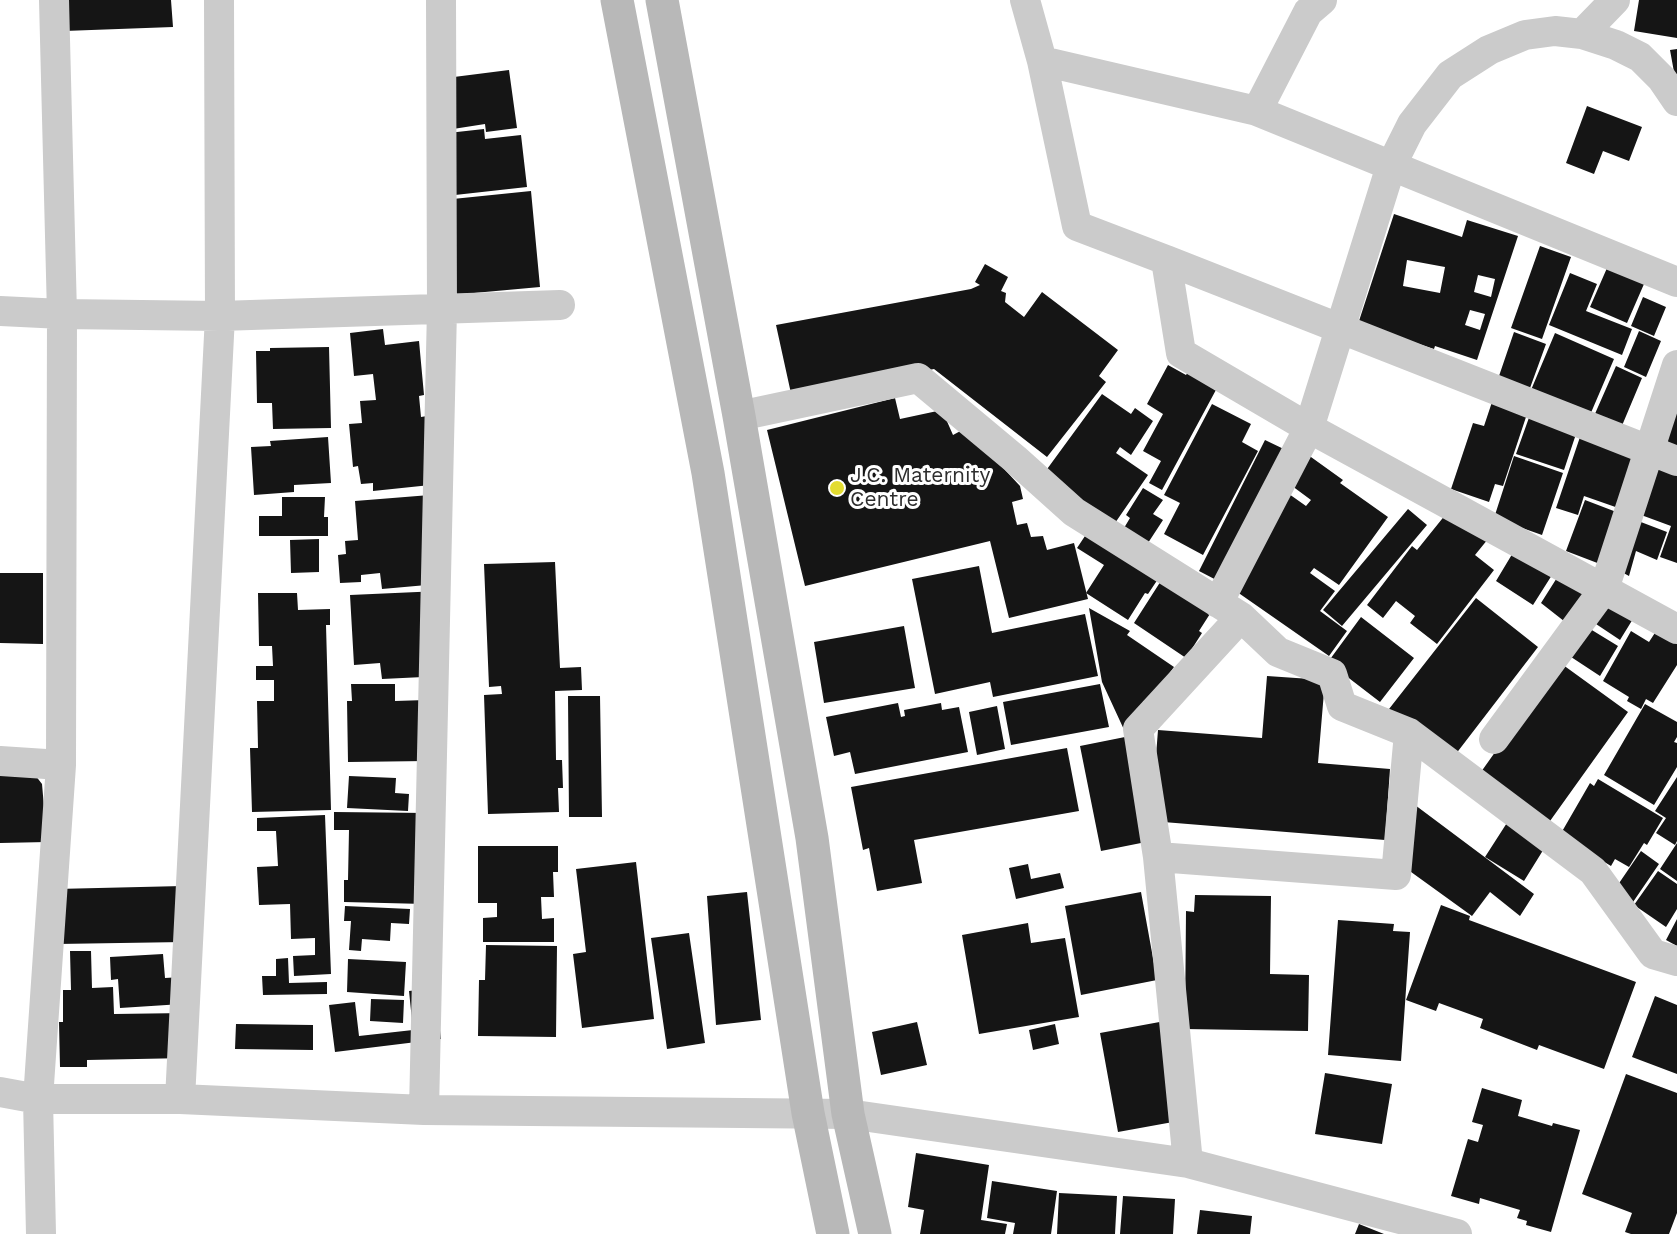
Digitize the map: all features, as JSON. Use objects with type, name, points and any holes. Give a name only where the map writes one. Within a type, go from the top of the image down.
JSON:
[{"type":"main road","points":[[617,0],[708,473],[808,1113],[833,1234]]},
{"type":"main road","points":[[662,0],[739,416],[812,838],[848,1114],[875,1234]]},
{"type":"street","points":[[41,1234],[38,1099],[61,765],[62,314],[54,0]]},
{"type":"street","points":[[180,1100],[220,316],[219,0]]},
{"type":"street","points":[[424,1110],[442,309],[441,0]]},
{"type":"street","points":[[1025,0],[1042,61],[1077,226],[1677,461]]},
{"type":"street","points":[[1257,111],[1308,12],[1322,0]]},
{"type":"street","points":[[1582,34],[1615,0]]},
{"type":"street","points":[[1188,1163],[1158,856],[1138,729],[1230,610],[1309,428],[1391,166],[1412,124],[1450,75],[1489,50],[1526,35],[1555,31],[1582,34],[1616,45],[1640,57],[1662,79],[1677,101]]},
{"type":"street","points":[[1042,61],[1257,111],[1677,282]]},
{"type":"street","points":[[1166,260],[1181,353],[1309,428],[1677,629]]},
{"type":"street","points":[[0,311],[220,316],[560,305]]},
{"type":"street","points":[[1494,739],[1604,589],[1677,365]]},
{"type":"street","points":[[739,416],[918,378],[1074,512],[1230,610],[1278,652],[1332,674],[1342,706],[1409,733],[1593,871],[1653,954],[1677,961]]},
{"type":"street","points":[[1158,856],[1395,875],[1409,733]]},
{"type":"street","points":[[0,761],[61,765]]},
{"type":"street","points":[[0,1092],[38,1099],[180,1100],[424,1110],[848,1114],[1188,1163],[1457,1234]]},
{"type":"building","points":[[62,0],[171,0],[173,27],[64,31]]},
{"type":"building","points":[[1639,0],[1677,0],[1677,38],[1634,31]]},
{"type":"building","points":[[1677,49],[1677,82],[1676,83],[1670,50]]},
{"type":"building","points":[[509,70],[517,128],[486,132],[485,124],[453,129],[446,78]]},
{"type":"building","points":[[1587,106],[1642,127],[1629,161],[1603,151],[1594,174],[1566,163]]},
{"type":"building","points":[[484,129],[485,139],[521,135],[527,187],[455,195],[448,133]]},
{"type":"building","points":[[531,191],[540,287],[452,295],[443,200]]},
{"type":"building","points":[[1394,214],[1462,237],[1467,220],[1518,236],[1477,360],[1435,346],[1434,349],[1358,324]],"holes":[[[1407,260],[1445,267],[1440,293],[1403,286]],[[1478,275],[1495,279],[1491,297],[1474,292]],[[1470,310],[1485,314],[1480,330],[1465,325]]]},
{"type":"building","points":[[1540,246],[1571,257],[1542,339],[1511,328]]},
{"type":"building","points":[[985,264],[1008,277],[1001,291],[1006,293],[1005,302],[1024,317],[1042,292],[1118,350],[1099,376],[1106,382],[1047,457],[934,369],[792,398],[776,325],[971,289],[980,285],[975,282]]},
{"type":"building","points":[[1607,268],[1644,284],[1627,323],[1590,307]]},
{"type":"building","points":[[1570,273],[1597,284],[1586,311],[1632,329],[1622,355],[1549,325]]},
{"type":"building","points":[[1643,297],[1666,307],[1654,336],[1631,326]]},
{"type":"building","points":[[383,329],[385,345],[419,341],[424,395],[419,396],[421,417],[433,415],[440,484],[373,491],[373,483],[361,484],[358,466],[353,467],[349,424],[362,423],[360,401],[376,400],[373,374],[354,376],[350,333]]},
{"type":"building","points":[[1639,331],[1661,341],[1646,377],[1624,367]]},
{"type":"building","points":[[1514,332],[1546,344],[1530,388],[1499,376]]},
{"type":"building","points":[[1555,333],[1614,359],[1590,415],[1531,390]]},
{"type":"building","points":[[329,347],[331,428],[273,429],[272,403],[257,403],[256,351],[270,351],[270,348]]},
{"type":"building","points":[[1168,365],[1186,375],[1188,372],[1217,388],[1162,490],[1149,483],[1161,461],[1143,451],[1163,414],[1147,404]]},
{"type":"building","points":[[1616,366],[1642,378],[1621,428],[1594,416]]},
{"type":"building","points":[[1102,394],[1131,414],[1135,408],[1153,421],[1131,455],[1120,447],[1116,453],[1148,475],[1113,526],[1042,476]]},
{"type":"building","points":[[895,398],[900,419],[942,410],[953,435],[966,428],[1020,486],[1023,499],[1012,502],[1017,525],[1027,523],[1031,537],[1043,536],[1047,550],[1074,543],[1088,599],[1009,618],[990,541],[805,586],[767,430]]},
{"type":"building","points":[[1493,399],[1528,411],[1503,486],[1495,484],[1489,502],[1451,489],[1473,423],[1484,426]]},
{"type":"building","points":[[1677,403],[1677,451],[1656,443]]},
{"type":"building","points":[[1212,404],[1251,424],[1242,442],[1258,451],[1203,555],[1164,534],[1180,503],[1164,495]]},
{"type":"building","points":[[1531,412],[1578,428],[1564,470],[1516,454]]},
{"type":"building","points":[[328,437],[331,483],[294,485],[294,492],[254,495],[251,447],[271,446],[270,441]]},
{"type":"building","points":[[1580,437],[1641,459],[1624,510],[1584,496],[1578,515],[1556,508]]},
{"type":"building","points":[[1265,440],[1290,452],[1224,584],[1199,571]]},
{"type":"building","points":[[1304,452],[1343,480],[1340,483],[1388,517],[1339,585],[1314,568],[1310,573],[1335,591],[1320,611],[1347,631],[1329,656],[1230,587],[1289,494],[1306,506],[1311,500],[1284,480]]},
{"type":"building","points":[[1514,456],[1563,473],[1542,535],[1494,518]]},
{"type":"building","points":[[1653,457],[1677,466],[1677,563],[1660,557],[1671,526],[1633,512]]},
{"type":"building","points":[[1143,488],[1163,500],[1153,514],[1163,520],[1148,543],[1124,528],[1130,518],[1126,515]]},
{"type":"building","points":[[430,495],[438,584],[382,589],[380,573],[361,575],[361,582],[340,583],[338,555],[346,554],[345,541],[358,540],[355,501]]},
{"type":"building","points":[[282,497],[325,497],[324,517],[328,517],[328,536],[259,536],[259,516],[282,516]]},
{"type":"building","points":[[1585,500],[1619,513],[1600,564],[1566,551]]},
{"type":"building","points":[[1408,509],[1427,525],[1342,626],[1323,610]]},
{"type":"building","points":[[1450,509],[1488,539],[1475,555],[1494,570],[1437,644],[1410,623],[1415,616],[1396,601],[1383,618],[1367,605],[1412,546],[1417,550]]},
{"type":"building","points":[[1633,519],[1667,532],[1657,560],[1636,551],[1629,576],[1618,570]]},
{"type":"building","points":[[1085,536],[1162,573],[1148,594],[1145,593],[1128,620],[1086,593],[1104,565],[1077,548]]},
{"type":"building","points":[[319,539],[319,572],[291,573],[290,540]]},
{"type":"building","points":[[1514,551],[1552,575],[1533,605],[1496,581]]},
{"type":"building","points":[[555,562],[560,668],[581,667],[582,690],[555,691],[556,760],[562,760],[563,788],[558,788],[559,812],[488,814],[484,695],[502,694],[501,686],[489,687],[484,564]]},
{"type":"building","points":[[979,566],[992,633],[1085,614],[1098,676],[993,697],[990,682],[935,694],[912,579]]},
{"type":"building","points":[[0,573],[43,573],[43,644],[0,643]]},
{"type":"building","points":[[1166,573],[1215,606],[1186,658],[1134,623]]},
{"type":"building","points":[[1560,573],[1591,593],[1569,625],[1541,603]]},
{"type":"building","points":[[440,591],[444,676],[382,679],[380,663],[354,665],[350,595]]},
{"type":"building","points":[[258,593],[297,593],[298,610],[330,609],[330,625],[326,625],[331,810],[252,812],[250,748],[258,748],[257,701],[274,701],[274,680],[256,680],[256,666],[273,666],[272,646],[259,646]]},
{"type":"building","points":[[1606,594],[1636,614],[1620,640],[1590,620]]},
{"type":"building","points":[[1476,598],[1538,647],[1452,759],[1389,709]]},
{"type":"building","points":[[1089,608],[1130,631],[1127,635],[1174,667],[1126,734],[1102,682]]},
{"type":"building","points":[[1361,617],[1414,658],[1380,702],[1328,662]]},
{"type":"building","points":[[1662,622],[1677,632],[1677,665],[1653,703],[1646,699],[1641,709],[1627,701],[1629,697],[1603,681],[1631,631],[1649,642]]},
{"type":"building","points":[[1582,624],[1618,646],[1600,676],[1565,653]]},
{"type":"building","points":[[904,626],[915,688],[824,703],[814,642]]},
{"type":"building","points":[[1559,662],[1628,712],[1545,828],[1476,779]]},
{"type":"building","points":[[1267,676],[1325,680],[1318,763],[1390,769],[1385,840],[1151,821],[1158,730],[1262,738]]},
{"type":"building","points":[[351,684],[395,684],[395,701],[426,700],[427,761],[348,762],[347,701],[352,701]]},
{"type":"building","points":[[1100,684],[1109,727],[1011,745],[1003,702]]},
{"type":"building","points":[[568,696],[600,696],[602,817],[569,817]]},
{"type":"building","points":[[898,703],[901,717],[905,716],[904,710],[941,703],[942,710],[959,707],[968,752],[855,774],[850,752],[834,756],[826,717]]},
{"type":"building","points":[[1645,704],[1677,722],[1677,737],[1674,742],[1677,743],[1677,767],[1654,805],[1604,775]]},
{"type":"building","points":[[997,706],[1005,749],[977,755],[969,712]]},
{"type":"building","points":[[1125,737],[1146,842],[1101,851],[1080,746]]},
{"type":"building","points":[[1067,748],[1079,811],[914,840],[922,883],[877,891],[869,848],[863,850],[851,787]]},
{"type":"building","points":[[0,768],[32,771],[42,784],[47,842],[0,843]]},
{"type":"building","points":[[349,776],[396,778],[395,793],[409,794],[408,811],[347,808]]},
{"type":"building","points":[[1677,777],[1677,841],[1675,845],[1656,833],[1666,818],[1655,811]]},
{"type":"building","points":[[1598,779],[1663,818],[1647,845],[1644,843],[1629,867],[1615,859],[1611,866],[1560,835],[1590,783],[1594,786]]},
{"type":"building","points":[[1415,805],[1534,894],[1520,916],[1490,892],[1472,916],[1400,864]]},
{"type":"building","points":[[334,812],[427,813],[425,904],[344,902],[344,880],[348,880],[349,830],[334,830]]},
{"type":"building","points":[[325,815],[331,974],[294,976],[293,956],[315,955],[315,938],[291,939],[290,904],[259,905],[257,867],[278,866],[276,831],[257,831],[257,818]]},
{"type":"building","points":[[1512,815],[1550,839],[1524,881],[1485,857]]},
{"type":"building","points":[[1677,843],[1677,881],[1660,869]]},
{"type":"building","points":[[478,846],[558,846],[558,872],[553,872],[554,897],[541,897],[542,919],[554,918],[554,942],[483,942],[483,918],[497,917],[497,903],[478,903]]},
{"type":"building","points":[[1641,851],[1659,864],[1631,905],[1613,892]]},
{"type":"building","points":[[636,862],[654,1019],[582,1028],[573,954],[586,952],[576,869]]},
{"type":"building","points":[[1028,864],[1031,879],[1060,873],[1064,888],[1016,899],[1009,868]]},
{"type":"building","points":[[1658,871],[1677,884],[1677,909],[1666,927],[1634,905]]},
{"type":"building","points":[[183,886],[184,942],[57,944],[56,889]]},
{"type":"building","points":[[747,892],[761,1020],[716,1025],[707,896]]},
{"type":"building","points":[[1141,892],[1157,980],[1081,995],[1065,906]]},
{"type":"building","points":[[1195,895],[1271,896],[1270,974],[1309,975],[1308,1031],[1185,1029],[1186,911],[1194,912]]},
{"type":"building","points":[[1441,905],[1470,916],[1469,920],[1636,982],[1604,1069],[1539,1045],[1537,1050],[1480,1028],[1483,1019],[1439,1003],[1436,1011],[1406,1000]]},
{"type":"building","points":[[345,906],[410,909],[409,924],[391,923],[390,941],[362,939],[361,951],[349,950],[351,921],[344,921]]},
{"type":"building","points":[[1677,919],[1677,946],[1666,940]]},
{"type":"building","points":[[1338,920],[1394,924],[1393,931],[1410,932],[1401,1061],[1328,1055]]},
{"type":"building","points":[[1028,923],[1031,943],[1065,938],[1079,1017],[979,1034],[962,935]]},
{"type":"building","points":[[689,933],[705,1043],[667,1049],[651,938]]},
{"type":"building","points":[[486,945],[557,946],[556,1037],[478,1036],[479,980],[485,980]]},
{"type":"building","points":[[70,951],[91,951],[92,988],[113,987],[114,1014],[186,1013],[187,1058],[87,1060],[87,1067],[60,1067],[59,1022],[63,1022],[63,990],[71,990]]},
{"type":"building","points":[[163,954],[165,978],[181,977],[182,1004],[120,1008],[118,979],[111,980],[110,957]]},
{"type":"building","points":[[288,958],[289,983],[327,982],[327,994],[263,995],[262,976],[276,976],[276,959]]},
{"type":"building","points":[[348,959],[406,962],[404,996],[347,992]]},
{"type":"building","points":[[435,988],[441,1039],[335,1052],[329,1005],[355,1002],[359,1036],[413,1030],[409,991]]},
{"type":"building","points":[[1655,996],[1677,1005],[1677,1074],[1632,1057]]},
{"type":"building","points":[[371,999],[404,1000],[403,1023],[370,1021]]},
{"type":"building","points":[[1165,1021],[1184,1120],[1118,1132],[1100,1033]]},
{"type":"building","points":[[917,1022],[927,1065],[881,1075],[872,1032]]},
{"type":"building","points":[[236,1024],[313,1025],[313,1050],[235,1049]]},
{"type":"building","points":[[1055,1024],[1059,1044],[1033,1050],[1029,1030]]},
{"type":"building","points":[[1325,1073],[1392,1084],[1382,1144],[1315,1134]]},
{"type":"building","points":[[1626,1074],[1677,1093],[1677,1213],[1669,1234],[1625,1232],[1632,1213],[1582,1194]]},
{"type":"building","points":[[1482,1088],[1522,1100],[1518,1116],[1552,1126],[1553,1123],[1580,1130],[1551,1232],[1526,1225],[1527,1221],[1517,1218],[1520,1210],[1480,1198],[1479,1204],[1451,1196],[1468,1139],[1478,1142],[1483,1125],[1472,1122]]},
{"type":"building","points":[[916,1153],[989,1165],[981,1220],[1007,1224],[1005,1234],[920,1234],[924,1210],[908,1207]]},
{"type":"building","points":[[992,1181],[1057,1191],[1051,1234],[1013,1234],[1015,1223],[987,1218]]},
{"type":"building","points":[[1059,1193],[1117,1196],[1115,1234],[1057,1234]]},
{"type":"building","points":[[1123,1196],[1175,1199],[1173,1234],[1120,1234]]},
{"type":"building","points":[[1200,1210],[1252,1216],[1250,1234],[1197,1234]]},
{"type":"building","points":[[1359,1224],[1384,1234],[1355,1234]]},
{"type":"place","name":"J.C. Maternity Centre","points":[[837,488]]}]
